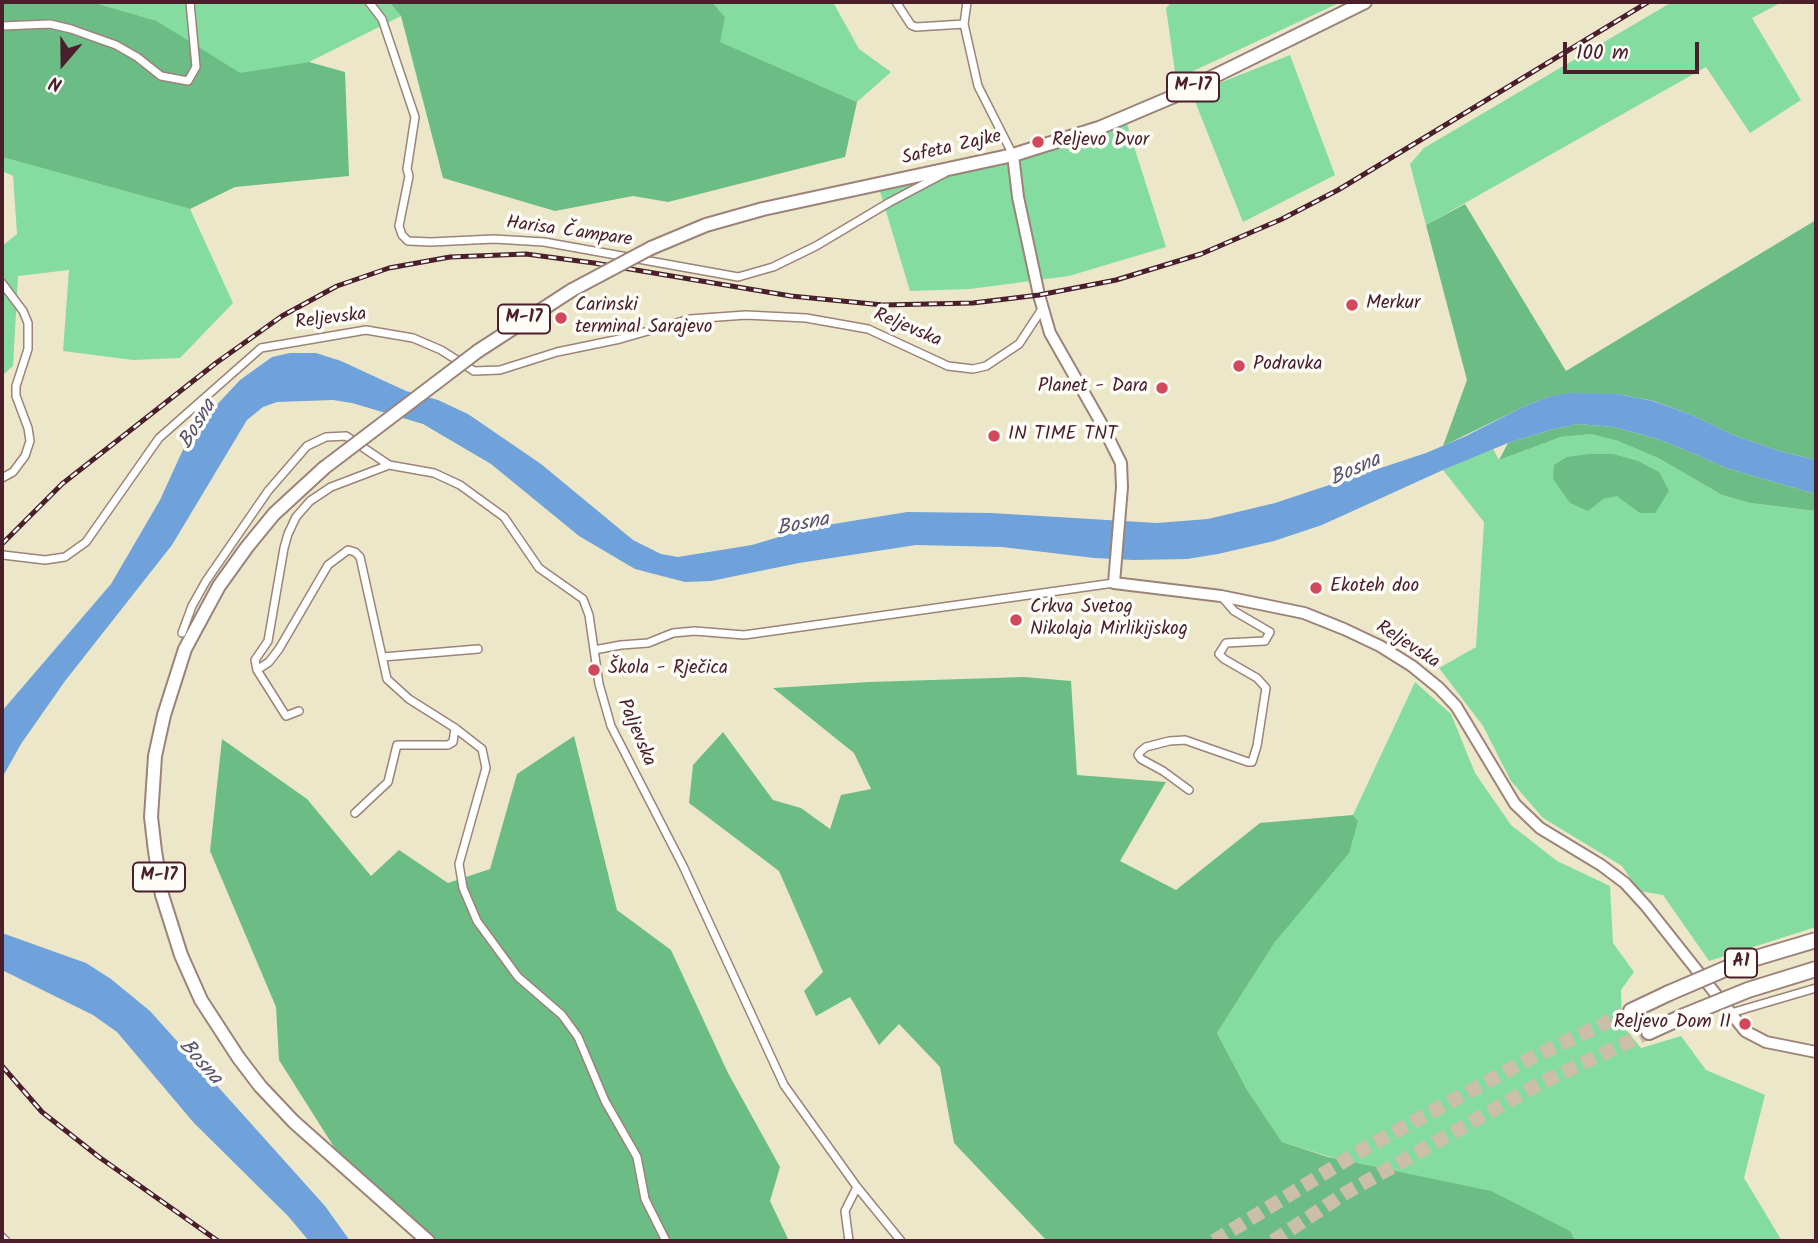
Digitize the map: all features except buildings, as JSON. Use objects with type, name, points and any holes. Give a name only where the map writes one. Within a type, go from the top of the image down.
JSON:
[{"type":"highway","name":"A1","points":[[1631,1011],[1739,964],[1816,940]]},
{"type":"highway","name":"A1","points":[[1648,1032],[1748,990],[1816,969]]},
{"type":"main road","name":"Safeta Zajke","points":[[428,1241],[294,1122],[260,1086],[207,1010],[181,955],[162,895],[151,817],[155,756],[164,715],[185,649],[219,586],[247,547],[274,513],[324,468],[478,351],[572,290],[650,248],[706,225],[763,209],[1013,155],[1099,128],[1203,82],[1365,2]]},
{"type":"main road","points":[[1013,155],[1018,197],[1042,309],[1056,345],[1121,463],[1122,487],[1114,583]]},
{"type":"main road","name":"Reljevska","points":[[1114,583],[1221,596],[1304,613],[1345,629],[1412,666],[1456,706],[1515,804],[1548,834],[1601,865],[1625,883],[1646,905],[1745,1031],[1756,1038],[1789,1048],[1816,1052]]},
{"type":"street","points":[[2,26],[50,24],[84,33],[138,57],[160,76],[188,81],[196,67],[190,2]]},
{"type":"street","name":"Harisa Čampare","points":[[369,2],[382,19],[415,117],[407,169],[409,176],[399,226],[408,241],[431,243],[494,239],[544,242],[738,277],[773,267],[816,246],[952,169]]},
{"type":"street","points":[[896,2],[911,25],[916,27],[964,24]]},
{"type":"street","points":[[967,2],[964,24],[978,86],[1013,155]]},
{"type":"street","points":[[2,283],[29,323],[29,349],[16,386],[16,396],[30,441],[29,449],[13,472],[2,478]]},
{"type":"street","name":"Reljevska","points":[[3,555],[45,560],[65,557],[86,542],[159,438],[261,348],[366,330],[413,338],[441,350],[474,371],[500,370],[557,352],[620,340],[690,319],[746,315],[806,318],[869,329],[948,366],[974,369],[986,366],[1019,344],[1042,309]]},
{"type":"street","points":[[182,633],[192,606],[206,581],[268,491],[307,446],[326,436],[346,436],[388,465]]},
{"type":"street","points":[[299,711],[286,716],[257,670],[255,660],[268,641],[284,548],[296,517],[310,501],[331,487],[388,465],[400,465],[460,485],[504,517],[539,568],[583,599],[589,615],[594,650],[648,643],[673,633],[695,631],[744,635],[1114,583]]},
{"type":"street","points":[[257,670],[269,662],[279,649],[328,565],[348,550],[360,556],[387,679],[409,699],[482,749],[486,768],[459,864],[463,888],[477,921],[518,977],[562,1015],[578,1037],[605,1101],[637,1157],[645,1199],[666,1241]]},
{"type":"street","points":[[1188,790],[1141,759],[1140,752],[1146,747],[1185,740],[1252,762],[1257,746],[1266,688],[1257,678],[1219,654],[1226,643],[1265,640],[1270,632],[1234,611],[1221,596]]},
{"type":"street","points":[[383,657],[478,649]]},
{"type":"street","name":"Paljevska","points":[[594,650],[599,684],[611,726],[683,866],[783,1085],[901,1241]]},
{"type":"street","points":[[355,813],[388,782],[397,745],[448,745],[455,736],[455,728]]},
{"type":"street","points":[[1731,1013],[1816,988]]},
{"type":"street","points":[[849,1241],[845,1211],[857,1186]]},
{"type":"street","points":[[2,1237],[6,1241]]},
{"type":"green space","points":[[2,2],[92,2],[157,21],[240,73],[309,62],[345,72],[349,176],[235,187],[190,209],[2,157]]},
{"type":"green space","points":[[92,2],[389,2],[401,16],[309,62],[240,74],[157,21]]},
{"type":"green space","points":[[389,2],[712,2],[725,17],[720,42],[857,102],[845,157],[668,202],[633,196],[555,211],[443,178],[401,16]]},
{"type":"green space","points":[[712,2],[833,2],[859,49],[891,72],[857,102],[719,42],[725,17]]},
{"type":"green space","points":[[1172,2],[1337,4],[1176,79],[1166,8]]},
{"type":"green space","points":[[1672,2],[1782,2],[1752,18],[1801,100],[1750,133],[1706,67],[1426,225],[1410,164],[1424,148]]},
{"type":"green space","points":[[1290,55],[1335,175],[1243,222],[1192,94]]},
{"type":"green space","points":[[1125,118],[1166,247],[1069,276],[970,289],[910,291],[878,185],[952,169]]},
{"type":"green space","points":[[2,157],[190,209],[233,303],[180,358],[133,360],[63,351],[69,270],[18,276],[13,366],[2,376],[2,246],[17,234],[13,176],[2,171]]},
{"type":"green space","points":[[1465,204],[1566,371],[1816,220],[1816,460],[1733,435],[1692,415],[1654,401],[1617,394],[1548,397],[1443,446],[1467,380],[1426,225]]},
{"type":"green space","points":[[1578,424],[1613,427],[1640,434],[1729,469],[1816,494],[1816,511],[1750,503],[1722,495],[1658,458],[1618,441],[1591,434],[1561,437],[1499,460],[1508,443]]},
{"type":"green space","points":[[1591,434],[1618,441],[1658,458],[1722,495],[1750,503],[1816,511],[1816,927],[1709,961],[1663,895],[1639,891],[1622,866],[1543,818],[1511,781],[1483,726],[1439,668],[1476,647],[1484,522],[1443,470],[1493,449],[1499,460],[1561,437]]},
{"type":"green space","points":[[1613,454],[1638,461],[1659,472],[1669,491],[1655,513],[1640,513],[1617,496],[1603,499],[1588,511],[1570,503],[1553,479],[1554,465],[1567,457]]},
{"type":"green space","points":[[1024,677],[1071,681],[1077,775],[1166,782],[1120,861],[1176,890],[1260,823],[1353,815],[1358,821],[1349,853],[1275,942],[1217,1033],[1246,1088],[1282,1142],[1328,1157],[1491,1191],[1570,1231],[1576,1241],[1047,1241],[954,1143],[940,1067],[899,1024],[879,1045],[850,997],[816,1016],[804,991],[823,972],[779,871],[689,803],[693,765],[723,732],[773,800],[801,808],[830,829],[841,795],[871,789],[854,753],[773,688]]},
{"type":"green space","points":[[1415,682],[1451,714],[1475,773],[1511,825],[1557,861],[1610,886],[1613,943],[1634,972],[1621,990],[1622,1025],[1641,1048],[1681,1036],[1706,1070],[1765,1095],[1744,1178],[1782,1241],[1576,1241],[1570,1231],[1282,1142],[1246,1088],[1217,1033],[1275,942],[1358,821],[1353,815]]},
{"type":"green space","points":[[574,736],[617,910],[671,950],[728,1073],[780,1167],[770,1201],[789,1241],[416,1241],[398,1213],[339,1155],[279,1060],[276,1007],[210,851],[222,739],[307,799],[371,876],[399,850],[448,883],[490,869],[517,774]]},
{"type":"water","name":"Bosna","points":[[290,353],[316,353],[341,361],[406,391],[438,400],[468,414],[541,464],[633,540],[661,554],[678,557],[752,545],[809,528],[907,512],[991,513],[1157,523],[1208,519],[1275,503],[1426,453],[1521,408],[1548,397],[1570,393],[1617,394],[1653,401],[1692,415],[1733,435],[1816,460],[1816,494],[1729,469],[1640,434],[1613,427],[1578,424],[1508,443],[1322,525],[1274,541],[1218,554],[1187,559],[1133,560],[1002,547],[916,545],[799,563],[711,581],[685,582],[635,569],[579,536],[491,464],[423,424],[333,400],[277,402],[263,407],[247,420],[172,545],[65,681],[21,744],[2,778],[2,711],[111,584],[160,500],[186,443],[200,423],[240,380],[272,357]]},
{"type":"water","points":[[2,933],[86,963],[111,979],[150,1011],[325,1206],[350,1241],[309,1241],[288,1216],[194,1123],[117,1032],[93,1015],[2,970]]},
{"type":"tunnel","points":[[1214,1241],[1367,1147],[1529,1059],[1631,1011]]},
{"type":"tunnel","points":[[1273,1241],[1344,1194],[1539,1084],[1649,1032]]},
{"type":"railway","points":[[2,544],[62,484],[216,363],[282,316],[337,286],[389,268],[450,257],[526,254],[791,296],[883,305],[973,303],[1039,295],[1116,280],[1201,254],[1282,219],[1338,190],[1648,2]]},
{"type":"railway","points":[[2,1066],[42,1112],[99,1157],[218,1241]]},
{"type":"place","name":"Reljevo Dvor","points":[[1038,142]]},
{"type":"place","name":"Merkur","points":[[1352,305]]},
{"type":"place","name":"Carinski terminal Sarajevo","points":[[561,318]]},
{"type":"place","name":"Podravka","points":[[1239,366]]},
{"type":"place","name":"Planet - Dara","points":[[1162,388]]},
{"type":"place","name":"IN TIME TNT","points":[[994,436]]},
{"type":"place","name":"Ekoteh doo","points":[[1316,588]]},
{"type":"place","name":"Crkva Svetog Nikolaja Mirlikijskog","points":[[1016,620]]},
{"type":"place","name":"Škola - Rječica","points":[[594,670]]},
{"type":"place","name":"Reljevo Dom II","points":[[1745,1024]]}]
